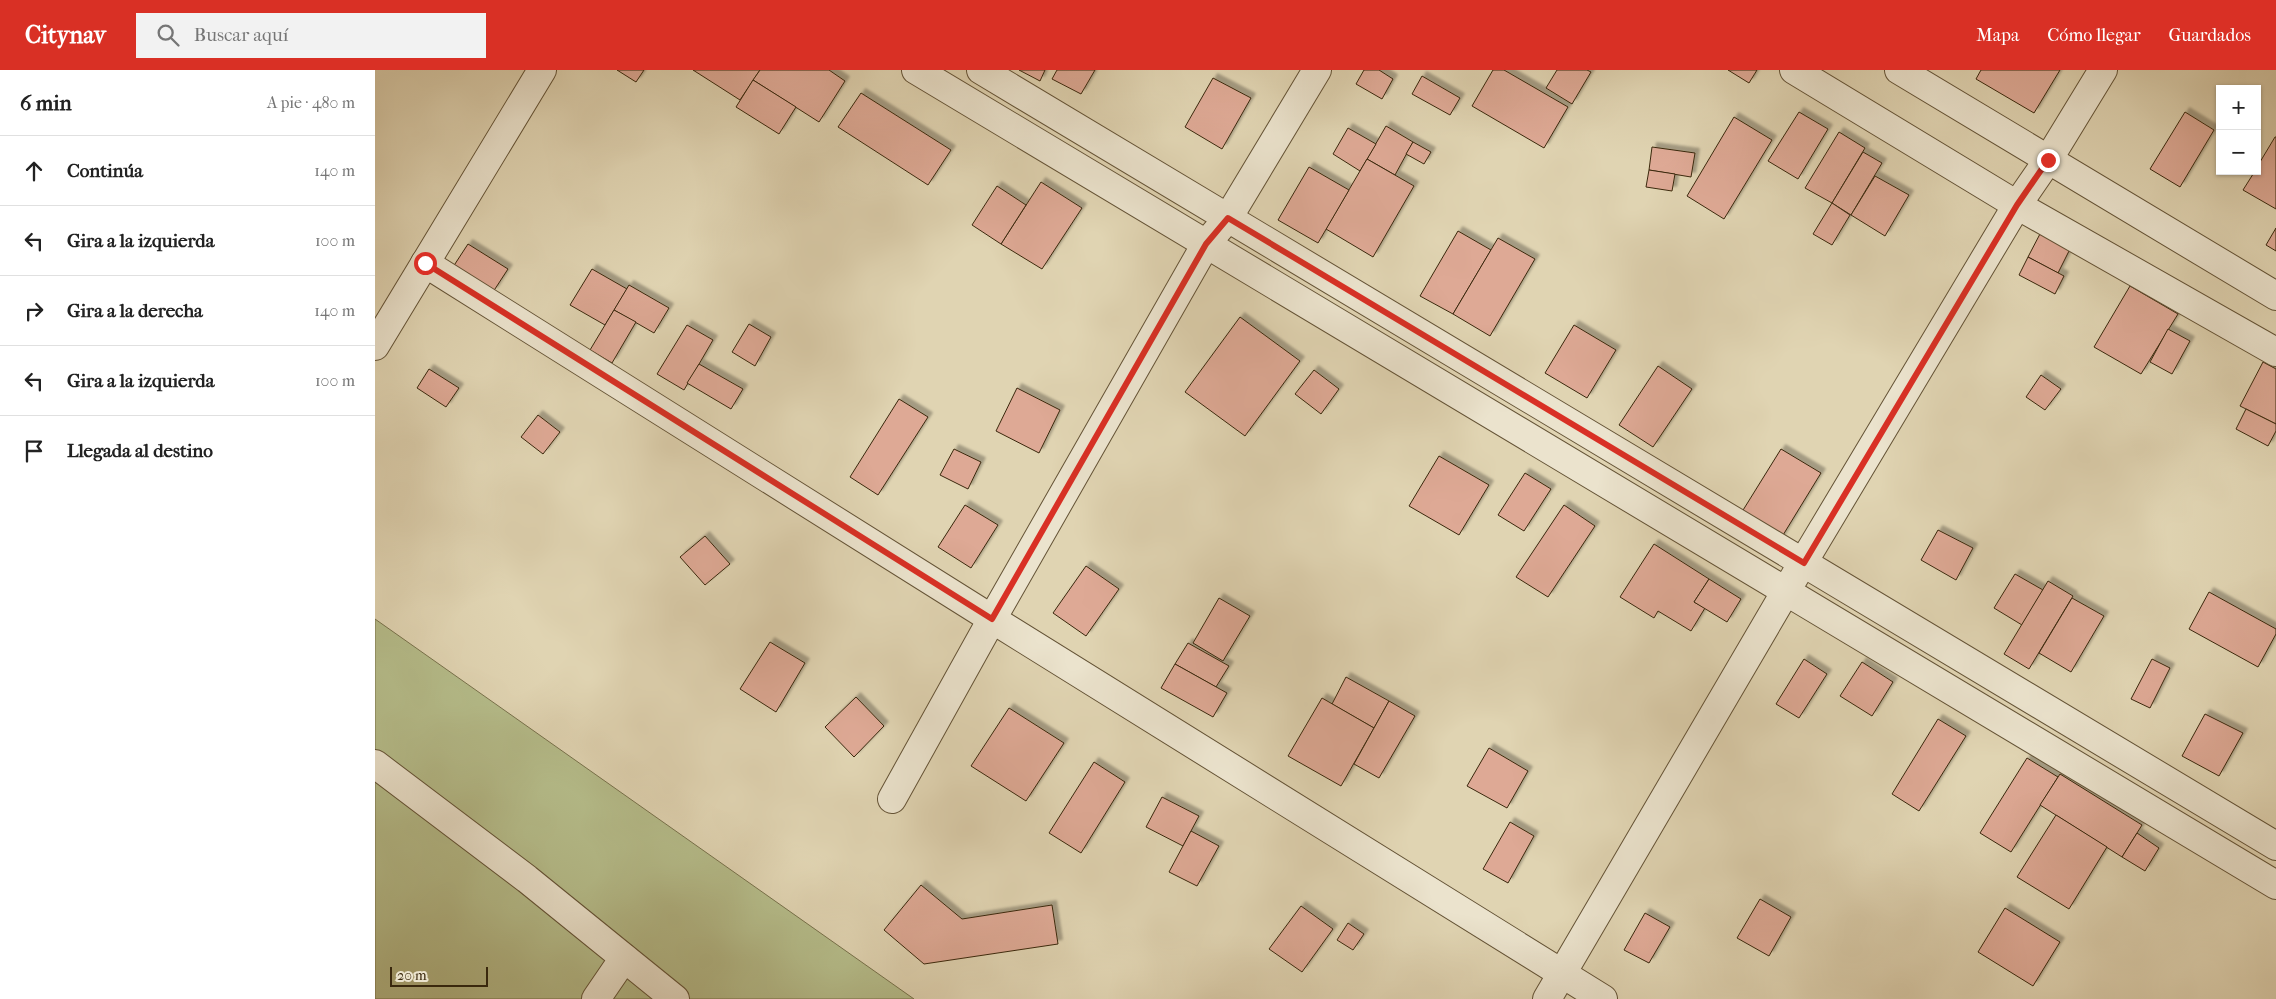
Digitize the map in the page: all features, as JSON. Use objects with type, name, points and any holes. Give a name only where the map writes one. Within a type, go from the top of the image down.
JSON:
[{"type":"street","points":[[375,346],[542,70]]},
{"type":"street","points":[[916,70],[2276,885]]},
{"type":"street","points":[[981,70],[2276,846]]},
{"type":"street","points":[[892,799],[992,619],[1206,244],[1228,218],[1317,70]]},
{"type":"street","points":[[1794,70],[2017,205],[2276,352]]},
{"type":"street","points":[[1899,70],[2276,296]]},
{"type":"street","points":[[1547,999],[1786,591],[2017,205],[2048,160],[2103,70]]},
{"type":"street","points":[[425,263],[1603,999]]},
{"type":"street","points":[[375,764],[527,879],[675,999]]},
{"type":"street","points":[[596,999],[624,958]]},
{"type":"green space","points":[[375,619],[914,999],[375,999]]},
{"type":"building","points":[[617,70],[644,70],[636,82]]},
{"type":"building","points":[[693,70],[760,70],[740,100]]},
{"type":"building","points":[[760,70],[829,70],[845,81],[819,122],[753,80]]},
{"type":"building","points":[[1019,70],[1045,70],[1040,81]]},
{"type":"building","points":[[1057,70],[1095,70],[1081,94],[1052,79]]},
{"type":"building","points":[[1364,70],[1379,70],[1393,79],[1382,99],[1356,84]]},
{"type":"building","points":[[1493,70],[1504,70],[1568,107],[1544,148],[1472,106]]},
{"type":"building","points":[[1557,70],[1587,70],[1591,72],[1572,104],[1546,88]]},
{"type":"building","points":[[1728,70],[1757,70],[1749,83]]},
{"type":"building","points":[[1981,70],[2060,70],[2034,113],[1976,79]]},
{"type":"building","points":[[1422,76],[1460,98],[1450,115],[1412,94]]},
{"type":"building","points":[[1213,78],[1251,98],[1222,149],[1185,127]]},
{"type":"building","points":[[753,80],[796,107],[779,134],[736,107]]},
{"type":"building","points":[[861,93],[951,150],[928,185],[838,127]]},
{"type":"building","points":[[1799,112],[1828,129],[1798,179],[1768,161]]},
{"type":"building","points":[[2185,112],[2214,130],[2180,187],[2150,169]]},
{"type":"building","points":[[1734,117],[1772,140],[1724,219],[1687,196]]},
{"type":"building","points":[[1386,126],[1413,142],[1395,175],[1367,159]]},
{"type":"building","points":[[1348,128],[1376,144],[1360,171],[1333,154]]},
{"type":"building","points":[[1839,132],[1865,148],[1832,203],[1805,188]]},
{"type":"building","points":[[2276,137],[2276,209],[2243,190],[2252,175],[2261,175],[2261,160]]},
{"type":"building","points":[[1413,142],[1431,152],[1424,164],[1406,154]]},
{"type":"building","points":[[1652,147],[1695,153],[1691,177],[1649,170]]},
{"type":"building","points":[[1863,152],[1882,163],[1851,215],[1832,203]]},
{"type":"building","points":[[1367,159],[1414,186],[1373,257],[1326,229]]},
{"type":"building","points":[[1309,167],[1349,190],[1318,243],[1278,220]]},
{"type":"building","points":[[1649,170],[1675,174],[1672,191],[1646,187]]},
{"type":"building","points":[[1875,176],[1909,195],[1885,236],[1851,215]]},
{"type":"building","points":[[1041,182],[1082,208],[1042,269],[1001,244]]},
{"type":"building","points":[[997,186],[1026,205],[1001,244],[972,225]]},
{"type":"building","points":[[1832,203],[1850,215],[1832,245],[1813,234]]},
{"type":"building","points":[[2276,228],[2276,251],[2266,245]]},
{"type":"building","points":[[1458,231],[1491,250],[1453,314],[1420,296]]},
{"type":"building","points":[[2041,232],[2071,247],[2058,273],[2028,257]]},
{"type":"building","points":[[1498,238],[1535,259],[1490,336],[1453,314]]},
{"type":"building","points":[[468,244],[508,269],[493,292],[453,267]]},
{"type":"building","points":[[2028,257],[2064,276],[2055,294],[2019,275]]},
{"type":"building","points":[[592,269],[627,289],[605,325],[570,305]]},
{"type":"building","points":[[629,285],[669,308],[654,333],[614,310]]},
{"type":"building","points":[[2130,286],[2178,314],[2141,374],[2094,347]]},
{"type":"building","points":[[614,310],[636,322],[612,363],[590,350]]},
{"type":"building","points":[[1240,317],[1300,361],[1245,436],[1185,392]]},
{"type":"building","points":[[749,324],[771,337],[755,366],[732,352]]},
{"type":"building","points":[[687,325],[713,340],[684,390],[657,374]]},
{"type":"building","points":[[1574,325],[1616,350],[1587,398],[1545,373]]},
{"type":"building","points":[[2168,329],[2190,341],[2172,374],[2150,362]]},
{"type":"building","points":[[2263,362],[2276,369],[2276,424],[2240,406]]},
{"type":"building","points":[[699,364],[743,389],[731,409],[687,383]]},
{"type":"building","points":[[1658,366],[1692,389],[1653,447],[1619,425]]},
{"type":"building","points":[[429,369],[459,388],[446,407],[417,388]]},
{"type":"building","points":[[1314,370],[1339,389],[1321,414],[1295,394]]},
{"type":"building","points":[[2041,375],[2061,389],[2045,410],[2026,397]]},
{"type":"building","points":[[1017,388],[1060,410],[1039,453],[996,431]]},
{"type":"building","points":[[899,399],[928,417],[878,495],[850,477]]},
{"type":"building","points":[[2246,409],[2276,424],[2276,431],[2268,446],[2236,429]]},
{"type":"building","points":[[538,415],[560,432],[543,454],[521,437]]},
{"type":"building","points":[[954,449],[981,462],[968,489],[940,475]]},
{"type":"building","points":[[1781,449],[1821,473],[1780,540],[1740,515]]},
{"type":"building","points":[[1439,456],[1489,485],[1459,535],[1409,506]]},
{"type":"building","points":[[1525,473],[1551,489],[1524,531],[1498,515]]},
{"type":"building","points":[[965,505],[998,525],[971,568],[938,547]]},
{"type":"building","points":[[1564,505],[1595,526],[1548,597],[1516,577]]},
{"type":"building","points":[[1938,530],[1973,548],[1956,580],[1921,560]]},
{"type":"building","points":[[705,536],[730,564],[705,585],[680,557]]},
{"type":"building","points":[[1654,544],[1709,579],[1694,602],[1705,608],[1691,631],[1658,611],[1654,618],[1620,597]]},
{"type":"building","points":[[1086,566],[1119,589],[1086,636],[1053,613]]},
{"type":"building","points":[[2015,574],[2043,590],[2022,625],[1994,608]]},
{"type":"building","points":[[1709,579],[1741,599],[1727,622],[1694,602]]},
{"type":"building","points":[[2048,581],[2073,596],[2029,669],[2004,654]]},
{"type":"building","points":[[2209,592],[2276,629],[2276,634],[2258,667],[2189,629]]},
{"type":"building","points":[[1219,598],[1250,616],[1223,661],[1193,643]]},
{"type":"building","points":[[2072,598],[2104,616],[2071,672],[2039,653]]},
{"type":"building","points":[[770,642],[805,663],[776,712],[740,689]]},
{"type":"building","points":[[1188,643],[1229,666],[1216,687],[1175,664]]},
{"type":"building","points":[[1804,659],[1827,674],[1799,718],[1776,704]]},
{"type":"building","points":[[2152,659],[2170,668],[2150,708],[2131,699]]},
{"type":"building","points":[[1862,662],[1893,682],[1872,716],[1840,696]]},
{"type":"building","points":[[1175,664],[1227,693],[1213,717],[1161,688]]},
{"type":"building","points":[[1346,677],[1389,701],[1374,728],[1332,704]]},
{"type":"building","points":[[856,697],[884,726],[854,757],[825,727]]},
{"type":"building","points":[[1322,698],[1374,728],[1341,786],[1288,756]]},
{"type":"building","points":[[1389,701],[1415,716],[1379,778],[1354,764]]},
{"type":"building","points":[[1009,708],[1064,743],[1026,801],[971,766]]},
{"type":"building","points":[[2205,714],[2243,733],[2219,776],[2182,756]]},
{"type":"building","points":[[1938,719],[1966,736],[1919,811],[1892,794]]},
{"type":"building","points":[[1489,748],[1528,771],[1507,808],[1467,786]]},
{"type":"building","points":[[2027,758],[2058,777],[2011,852],[1980,833]]},
{"type":"building","points":[[1094,762],[1125,782],[1081,853],[1049,833]]},
{"type":"building","points":[[2060,774],[2142,825],[2122,857],[2040,805]]},
{"type":"building","points":[[1162,797],[1199,816],[1183,846],[1146,827]]},
{"type":"building","points":[[2056,815],[2107,847],[2069,909],[2017,877]]},
{"type":"building","points":[[1510,822],[1534,836],[1508,883],[1483,869]]},
{"type":"building","points":[[1191,831],[1219,846],[1197,886],[1169,872]]},
{"type":"building","points":[[2137,833],[2159,848],[2145,871],[2122,857]]},
{"type":"building","points":[[921,885],[962,919],[1052,905],[1058,944],[924,964],[884,930]]},
{"type":"building","points":[[1760,899],[1791,917],[1769,956],[1737,938]]},
{"type":"building","points":[[1301,906],[1333,929],[1302,972],[1269,949]]},
{"type":"building","points":[[2005,908],[2060,942],[2033,986],[1978,952]]},
{"type":"building","points":[[1645,913],[1670,927],[1649,963],[1624,950]]},
{"type":"building","points":[[1348,923],[1364,934],[1353,950],[1337,940]]},
{"type":"route","points":[[425,263],[992,619],[1206,244],[1228,218],[1804,563],[2017,205],[2048,160]]}]
